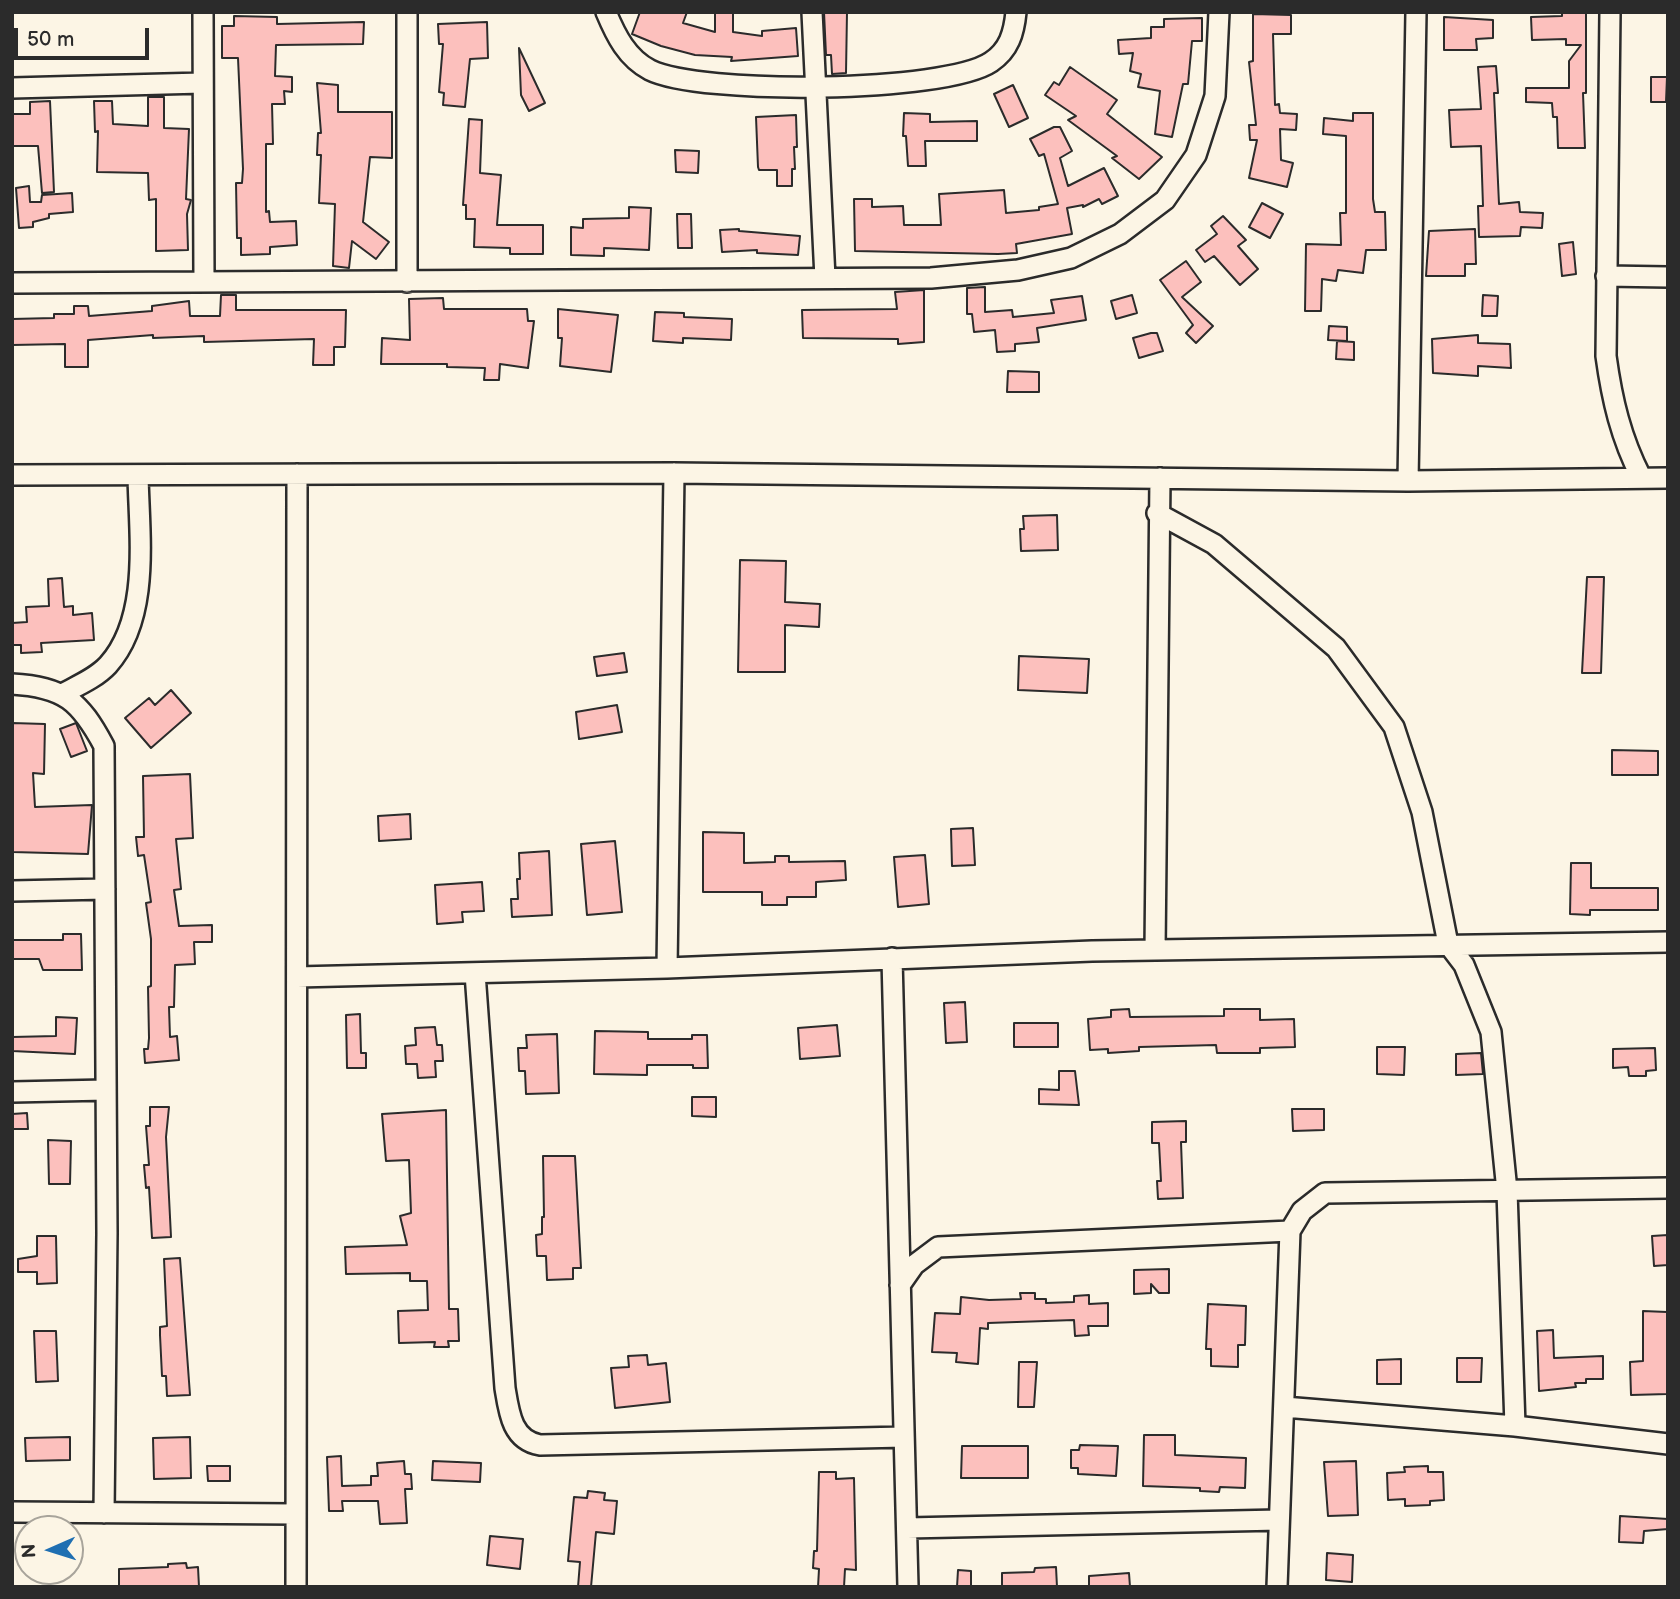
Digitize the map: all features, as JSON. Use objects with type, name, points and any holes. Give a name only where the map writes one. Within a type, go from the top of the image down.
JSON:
[{"type":"street","points":[[203,12],[201,83],[204,282]]},
{"type":"street","points":[[407,12],[407,282]]},
{"type":"street","points":[[606,12],[622,45],[652,71],[718,85],[814,86],[919,80],[980,68],[990,63],[1007,47],[1014,30],[1016,12]]},
{"type":"street","points":[[811,12],[825,278]]},
{"type":"street","points":[[12,284],[931,278],[1018,270],[1071,258],[1120,234],[1165,200],[1196,155],[1215,96],[1220,44],[1219,12]]},
{"type":"street","points":[[1408,481],[1416,12]]},
{"type":"street","points":[[1610,12],[1606,356],[1613,403],[1624,442],[1641,477]]},
{"type":"street","points":[[12,88],[201,83]]},
{"type":"street","points":[[1606,276],[1668,277]]},
{"type":"street","points":[[12,475],[674,473],[1408,481],[1668,478]]},
{"type":"street","points":[[667,968],[674,473]]},
{"type":"street","points":[[296,1587],[297,474]]},
{"type":"street","points":[[62,694],[108,665],[131,623],[138,570],[138,475]]},
{"type":"street","points":[[1155,950],[1157,513],[1160,478]]},
{"type":"street","points":[[1157,513],[1214,544],[1336,648],[1382,707],[1394,727],[1422,812],[1448,944],[1464,965],[1491,1032],[1507,1191],[1515,1426]]},
{"type":"street","points":[[12,684],[44,686],[62,694],[90,721],[104,746],[104,1513]]},
{"type":"street","points":[[12,891],[105,889]]},
{"type":"street","points":[[297,977],[667,968],[1155,950],[1668,942]]},
{"type":"street","points":[[892,958],[908,1587]]},
{"type":"street","points":[[475,973],[505,1388],[512,1422],[521,1437],[540,1444],[904,1437]]},
{"type":"street","points":[[12,1092],[106,1090]]},
{"type":"street","points":[[1277,1587],[1290,1231],[1303,1210],[1325,1193],[1668,1188]]},
{"type":"street","points":[[900,1285],[914,1265],[938,1247],[1290,1231]]},
{"type":"street","points":[[1284,1407],[1515,1426],[1668,1444]]},
{"type":"street","points":[[12,1512],[295,1514]]},
{"type":"street","points":[[906,1528],[1279,1520]]},
{"type":"building","points":[[640,12],[687,12],[683,23],[715,32],[715,12],[733,12],[733,32],[762,36],[762,31],[796,28],[798,56],[731,61],[732,57],[695,55],[661,46],[632,34]]},
{"type":"building","points":[[824,12],[847,12],[846,73],[832,74],[831,55],[826,55]]},
{"type":"building","points":[[1562,12],[1586,12],[1586,93],[1583,93],[1585,148],[1558,148],[1557,117],[1553,117],[1552,103],[1526,102],[1526,88],[1569,88],[1569,61],[1581,45],[1566,45],[1566,39],[1532,40],[1531,17],[1562,16]]},
{"type":"building","points":[[1253,14],[1291,15],[1291,34],[1273,34],[1275,105],[1279,104],[1280,113],[1297,114],[1296,130],[1280,129],[1281,160],[1293,163],[1287,187],[1249,178],[1257,140],[1250,140],[1249,125],[1256,125],[1249,62],[1253,61]]},
{"type":"building","points":[[234,16],[277,17],[277,24],[364,22],[363,44],[276,45],[275,76],[292,77],[292,92],[284,91],[285,104],[272,104],[273,144],[266,144],[266,212],[269,211],[270,222],[296,221],[297,245],[270,247],[270,254],[241,255],[241,238],[237,238],[236,183],[242,183],[243,169],[238,58],[222,58],[222,26],[234,26]]},
{"type":"building","points":[[1444,17],[1493,20],[1493,38],[1476,39],[1477,50],[1444,50]]},
{"type":"building","points":[[1202,18],[1202,41],[1192,41],[1188,84],[1183,84],[1172,137],[1155,134],[1160,91],[1138,87],[1141,74],[1130,71],[1133,53],[1119,54],[1118,40],[1151,38],[1151,27],[1164,27],[1164,19]]},
{"type":"building","points":[[487,22],[488,58],[470,59],[465,107],[443,105],[444,93],[439,92],[443,44],[439,44],[438,24]]},
{"type":"building","points":[[519,48],[545,103],[529,111],[521,95]]},
{"type":"building","points":[[1496,66],[1498,93],[1494,93],[1499,204],[1519,202],[1520,212],[1543,213],[1542,228],[1521,227],[1520,236],[1479,237],[1478,206],[1483,206],[1481,146],[1451,147],[1449,110],[1481,109],[1478,67]]},
{"type":"building","points":[[1070,67],[1117,100],[1107,114],[1162,157],[1139,179],[1112,158],[1117,156],[1068,120],[1076,116],[1045,95],[1054,82],[1059,85]]},
{"type":"building","points":[[1651,77],[1667,77],[1666,102],[1651,102]]},
{"type":"building","points":[[317,83],[338,85],[338,112],[392,112],[392,158],[370,157],[363,222],[389,242],[376,259],[352,241],[349,268],[333,266],[335,204],[319,203],[321,155],[317,155],[318,133],[321,133]]},
{"type":"building","points":[[1013,85],[1028,118],[1009,127],[994,94]]},
{"type":"building","points":[[148,97],[164,97],[164,128],[189,129],[186,199],[191,200],[187,214],[188,250],[156,251],[156,199],[149,200],[148,173],[97,172],[98,131],[95,132],[94,101],[112,101],[113,124],[148,126]]},
{"type":"building","points":[[50,101],[54,192],[42,193],[38,146],[12,146],[12,114],[30,114],[30,102]]},
{"type":"building","points":[[904,113],[930,114],[930,122],[977,121],[977,141],[925,141],[926,166],[908,166],[906,136],[903,136]]},
{"type":"building","points":[[1353,113],[1373,113],[1373,199],[1375,212],[1385,212],[1386,250],[1366,250],[1363,273],[1338,270],[1336,281],[1322,279],[1321,311],[1305,311],[1306,244],[1341,245],[1340,213],[1346,213],[1346,136],[1323,134],[1324,118],[1353,121]]},
{"type":"building","points":[[796,115],[797,147],[794,147],[795,169],[792,169],[792,186],[777,186],[777,170],[759,170],[758,167],[756,117]]},
{"type":"building","points":[[469,119],[482,120],[480,173],[501,175],[497,225],[543,225],[543,254],[510,254],[510,248],[474,247],[475,219],[466,219],[466,205],[463,205]]},
{"type":"building","points":[[1054,127],[1060,127],[1072,151],[1060,158],[1068,186],[1104,168],[1118,196],[1102,204],[1099,199],[1083,207],[1067,208],[1072,234],[1016,244],[1017,253],[855,251],[854,199],[872,199],[872,207],[903,206],[904,225],[941,225],[939,194],[1004,190],[1006,213],[1039,210],[1039,207],[1058,204],[1044,154],[1039,156],[1030,139]]},
{"type":"building","points":[[675,150],[699,151],[698,173],[676,172]]},
{"type":"building","points":[[29,186],[30,202],[41,202],[42,195],[72,193],[73,212],[49,214],[49,218],[33,222],[33,227],[19,228],[16,188]]},
{"type":"building","points":[[1262,203],[1283,214],[1270,238],[1249,227]]},
{"type":"building","points":[[629,207],[651,208],[649,250],[604,248],[604,256],[571,255],[571,227],[583,228],[583,219],[629,218]]},
{"type":"building","points":[[677,214],[691,214],[692,248],[678,248]]},
{"type":"building","points":[[1223,216],[1246,240],[1238,246],[1258,269],[1240,285],[1214,256],[1205,262],[1196,250],[1217,234],[1211,226]]},
{"type":"building","points":[[739,229],[800,236],[798,255],[757,253],[757,250],[722,252],[720,230]]},
{"type":"building","points":[[1475,229],[1476,264],[1465,264],[1465,276],[1426,276],[1429,231]]},
{"type":"building","points":[[1573,242],[1576,274],[1562,276],[1559,244]]},
{"type":"building","points":[[1186,261],[1201,282],[1182,297],[1213,326],[1196,343],[1186,333],[1193,325],[1160,280]]},
{"type":"building","points":[[985,287],[985,312],[1012,310],[1013,317],[1054,313],[1051,300],[1082,296],[1086,320],[1037,328],[1039,342],[1015,344],[1015,351],[997,352],[995,330],[974,332],[972,314],[967,314],[967,288]]},
{"type":"building","points":[[924,290],[924,342],[898,344],[898,339],[803,338],[802,310],[897,309],[895,292]]},
{"type":"building","points":[[221,295],[236,295],[236,310],[346,310],[345,347],[334,347],[334,365],[313,365],[314,339],[204,342],[204,336],[153,338],[153,335],[88,340],[88,367],[65,367],[65,344],[12,345],[12,319],[54,318],[54,314],[74,314],[74,306],[88,306],[89,316],[152,311],[152,306],[189,301],[190,316],[220,316]]},
{"type":"building","points":[[1132,295],[1137,313],[1116,319],[1111,301]]},
{"type":"building","points":[[1483,295],[1498,296],[1497,316],[1482,316]]},
{"type":"building","points":[[443,298],[444,309],[527,309],[528,321],[534,321],[528,368],[500,364],[499,380],[484,380],[485,368],[447,367],[447,364],[381,364],[382,338],[410,340],[409,299]]},
{"type":"building","points":[[558,309],[618,315],[611,372],[560,366],[562,338],[558,338]]},
{"type":"building","points":[[655,312],[684,313],[684,317],[732,319],[731,340],[683,338],[683,343],[653,341]]},
{"type":"building","points":[[1329,326],[1347,327],[1347,341],[1328,340]]},
{"type":"building","points":[[1157,333],[1163,351],[1139,358],[1133,338]]},
{"type":"building","points":[[1478,335],[1478,343],[1510,344],[1511,368],[1478,366],[1478,376],[1433,373],[1432,339]]},
{"type":"building","points":[[1337,341],[1354,342],[1354,360],[1336,359]]},
{"type":"building","points":[[1008,371],[1039,372],[1039,392],[1007,392]]},
{"type":"building","points":[[1057,515],[1058,550],[1021,551],[1020,529],[1024,529],[1023,516]]},
{"type":"building","points":[[740,560],[786,561],[785,602],[820,604],[819,627],[785,625],[785,672],[738,672]]},
{"type":"building","points":[[1587,577],[1604,577],[1601,673],[1582,673]]},
{"type":"building","points":[[62,578],[64,607],[73,606],[73,615],[92,613],[94,640],[41,643],[42,652],[21,653],[21,645],[12,645],[12,623],[27,622],[26,607],[49,606],[48,579]]},
{"type":"building","points":[[624,653],[627,672],[597,676],[594,657]]},
{"type":"building","points":[[1019,656],[1089,659],[1087,693],[1018,690]]},
{"type":"building","points":[[171,690],[191,713],[151,748],[125,718],[149,698],[155,705]]},
{"type":"building","points":[[617,705],[622,732],[579,739],[576,712]]},
{"type":"building","points":[[12,723],[45,724],[44,774],[33,773],[35,807],[92,805],[88,854],[12,852]]},
{"type":"building","points":[[76,723],[87,751],[71,757],[60,729]]},
{"type":"building","points":[[1612,750],[1658,751],[1658,775],[1612,775]]},
{"type":"building","points":[[190,774],[193,838],[176,839],[181,889],[174,890],[179,926],[212,925],[212,942],[194,942],[195,964],[175,965],[174,1007],[169,1007],[170,1037],[177,1036],[179,1060],[145,1063],[144,1049],[148,1049],[149,1038],[148,987],[151,986],[151,939],[146,903],[151,902],[144,855],[138,856],[136,837],[144,837],[143,776]]},
{"type":"building","points":[[410,814],[411,839],[379,841],[378,816]]},
{"type":"building","points":[[973,828],[975,865],[952,866],[951,829]]},
{"type":"building","points":[[703,832],[744,833],[744,863],[775,862],[775,856],[789,856],[789,862],[845,861],[846,880],[816,882],[816,897],[787,897],[787,905],[762,905],[762,892],[703,892]]},
{"type":"building","points":[[615,841],[622,912],[587,915],[581,844]]},
{"type":"building","points":[[549,851],[552,915],[512,917],[511,899],[518,899],[519,853]]},
{"type":"building","points":[[925,855],[929,904],[898,907],[894,857]]},
{"type":"building","points":[[1571,863],[1591,863],[1591,888],[1658,888],[1658,910],[1590,910],[1590,915],[1570,914]]},
{"type":"building","points":[[482,882],[484,911],[462,912],[463,922],[437,924],[435,885]]},
{"type":"building","points":[[63,934],[81,934],[82,970],[43,970],[39,959],[12,959],[12,940],[63,940]]},
{"type":"building","points":[[965,1002],[967,1042],[946,1043],[944,1003]]},
{"type":"building","points":[[1129,1009],[1130,1017],[1224,1016],[1224,1009],[1260,1009],[1260,1020],[1294,1019],[1295,1047],[1260,1048],[1260,1053],[1217,1053],[1216,1045],[1139,1047],[1139,1051],[1108,1053],[1108,1049],[1090,1050],[1088,1019],[1111,1017],[1111,1010]]},
{"type":"building","points":[[360,1014],[361,1053],[366,1053],[366,1068],[347,1068],[346,1015]]},
{"type":"building","points":[[56,1017],[77,1018],[75,1054],[12,1051],[12,1037],[56,1036]]},
{"type":"building","points":[[1014,1023],[1058,1023],[1058,1047],[1014,1047]]},
{"type":"building","points":[[837,1025],[840,1056],[800,1059],[798,1028]]},
{"type":"building","points":[[435,1027],[437,1045],[442,1045],[443,1061],[435,1061],[436,1077],[418,1078],[417,1064],[406,1064],[405,1046],[416,1045],[415,1028]]},
{"type":"building","points":[[595,1031],[648,1032],[648,1039],[692,1039],[692,1035],[707,1035],[708,1068],[693,1068],[693,1065],[647,1065],[647,1075],[594,1074]]},
{"type":"building","points":[[557,1034],[559,1093],[526,1094],[525,1071],[519,1071],[518,1048],[527,1048],[526,1035]]},
{"type":"building","points":[[1377,1047],[1405,1047],[1404,1075],[1377,1074]]},
{"type":"building","points":[[1655,1048],[1656,1070],[1646,1071],[1646,1076],[1629,1076],[1628,1067],[1613,1068],[1613,1049]]},
{"type":"building","points":[[1481,1053],[1483,1074],[1456,1075],[1456,1054]]},
{"type":"building","points":[[1059,1071],[1075,1071],[1079,1105],[1039,1104],[1039,1089],[1059,1090]]},
{"type":"building","points":[[692,1097],[716,1097],[716,1117],[692,1116]]},
{"type":"building","points":[[150,1107],[169,1107],[166,1137],[171,1237],[152,1238],[149,1187],[146,1188],[144,1165],[149,1165],[146,1126],[150,1126]]},
{"type":"building","points":[[1292,1109],[1324,1109],[1324,1130],[1293,1131]]},
{"type":"building","points":[[446,1110],[449,1309],[458,1309],[459,1341],[448,1341],[449,1347],[434,1347],[435,1342],[399,1343],[398,1311],[428,1310],[427,1281],[410,1281],[410,1273],[346,1274],[345,1247],[407,1245],[400,1216],[411,1213],[409,1160],[386,1161],[382,1114]]},
{"type":"building","points":[[27,1113],[28,1129],[12,1129],[12,1114]]},
{"type":"building","points":[[1186,1121],[1186,1142],[1181,1142],[1183,1198],[1158,1199],[1157,1181],[1161,1181],[1159,1143],[1152,1143],[1152,1122]]},
{"type":"building","points":[[48,1140],[71,1141],[70,1184],[49,1184]]},
{"type":"building","points":[[543,1156],[575,1156],[581,1268],[573,1268],[573,1279],[547,1280],[546,1256],[537,1256],[536,1235],[542,1234],[544,1217]]},
{"type":"building","points":[[1668,1235],[1668,1265],[1654,1266],[1652,1236]]},
{"type":"building","points":[[37,1236],[56,1236],[57,1283],[37,1284],[37,1272],[18,1272],[18,1259],[37,1256]]},
{"type":"building","points":[[180,1258],[190,1395],[167,1396],[166,1376],[162,1376],[160,1335],[160,1327],[167,1326],[164,1259]]},
{"type":"building","points":[[1169,1269],[1169,1293],[1159,1293],[1151,1284],[1151,1293],[1134,1294],[1134,1270]]},
{"type":"building","points":[[1020,1293],[1035,1293],[1035,1299],[1046,1299],[1046,1303],[1074,1302],[1074,1296],[1089,1295],[1089,1304],[1108,1303],[1108,1326],[1088,1326],[1089,1335],[1075,1336],[1074,1320],[988,1323],[988,1329],[980,1328],[978,1364],[956,1362],[957,1353],[932,1352],[935,1313],[960,1314],[961,1297],[1021,1299]]},
{"type":"building","points":[[1208,1304],[1246,1306],[1245,1345],[1238,1345],[1238,1367],[1211,1366],[1211,1349],[1206,1349]]},
{"type":"building","points":[[1643,1311],[1667,1312],[1668,1394],[1631,1395],[1630,1362],[1643,1361]]},
{"type":"building","points":[[1553,1330],[1554,1358],[1603,1356],[1603,1379],[1586,1379],[1586,1383],[1575,1383],[1576,1387],[1539,1391],[1537,1331]]},
{"type":"building","points":[[34,1331],[56,1331],[58,1381],[36,1382]]},
{"type":"building","points":[[647,1355],[648,1365],[666,1363],[670,1402],[615,1408],[611,1368],[629,1367],[628,1356]]},
{"type":"building","points":[[1457,1358],[1482,1358],[1481,1382],[1457,1382]]},
{"type":"building","points":[[1401,1359],[1401,1384],[1377,1384],[1377,1360]]},
{"type":"building","points":[[1019,1362],[1037,1362],[1034,1407],[1018,1407]]},
{"type":"building","points":[[1144,1435],[1175,1435],[1175,1455],[1246,1458],[1245,1488],[1220,1487],[1219,1492],[1200,1491],[1200,1488],[1143,1486]]},
{"type":"building","points":[[70,1437],[70,1460],[26,1461],[25,1438]]},
{"type":"building","points":[[190,1437],[191,1478],[154,1479],[153,1438]]},
{"type":"building","points":[[1080,1445],[1118,1446],[1116,1476],[1078,1474],[1078,1468],[1071,1468],[1071,1450],[1079,1450]]},
{"type":"building","points":[[962,1446],[1028,1446],[1028,1478],[961,1478]]},
{"type":"building","points":[[341,1456],[342,1486],[371,1485],[371,1476],[378,1476],[377,1463],[404,1461],[405,1474],[411,1474],[412,1489],[405,1489],[407,1523],[380,1524],[378,1501],[342,1501],[343,1511],[329,1511],[327,1457]]},
{"type":"building","points":[[433,1461],[481,1463],[480,1482],[432,1480]]},
{"type":"building","points":[[1356,1461],[1358,1515],[1328,1516],[1324,1462]]},
{"type":"building","points":[[207,1466],[230,1466],[230,1481],[208,1481]]},
{"type":"building","points":[[1428,1466],[1428,1472],[1443,1472],[1444,1500],[1430,1501],[1430,1505],[1405,1506],[1405,1499],[1388,1500],[1387,1473],[1405,1472],[1404,1467]]},
{"type":"building","points":[[819,1472],[836,1472],[836,1479],[854,1478],[856,1570],[845,1569],[844,1587],[818,1587],[819,1569],[813,1568],[814,1551],[817,1551]]},
{"type":"building","points":[[588,1491],[605,1493],[604,1500],[617,1501],[614,1534],[596,1532],[591,1587],[578,1587],[580,1562],[568,1561],[574,1497],[587,1498]]},
{"type":"building","points":[[1620,1516],[1668,1519],[1668,1529],[1644,1531],[1643,1543],[1619,1542]]},
{"type":"building","points":[[490,1536],[523,1539],[520,1569],[487,1565]]},
{"type":"building","points":[[1327,1553],[1353,1555],[1352,1582],[1326,1580]]},
{"type":"building","points":[[186,1563],[187,1568],[198,1567],[199,1587],[119,1587],[119,1569],[168,1567],[168,1564]]},
{"type":"building","points":[[1056,1567],[1057,1587],[1002,1587],[1002,1573],[1034,1572],[1035,1568]]},
{"type":"building","points":[[958,1570],[971,1571],[971,1587],[957,1587]]},
{"type":"building","points":[[1129,1573],[1130,1587],[1089,1587],[1089,1576]]}]
